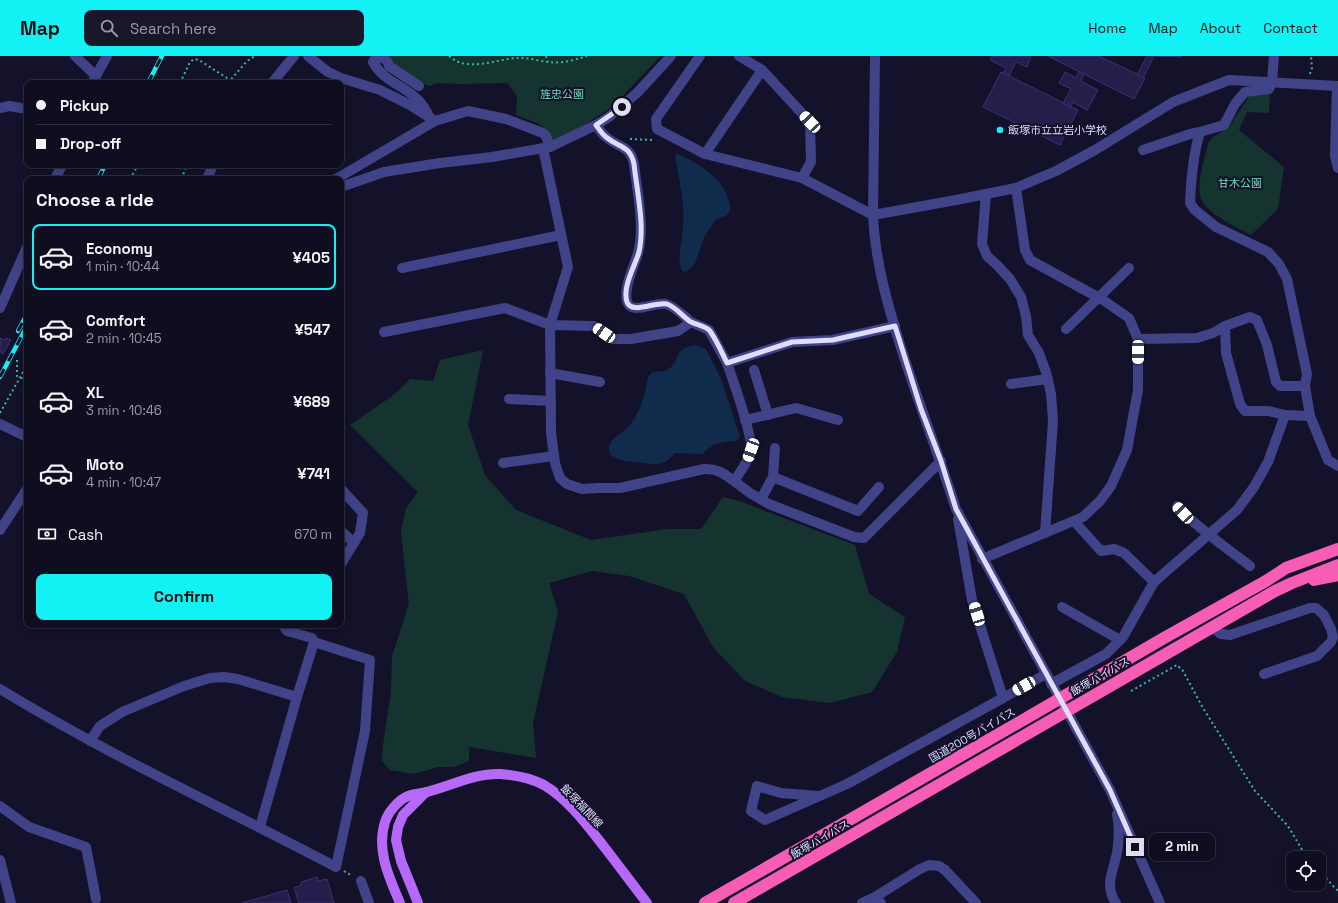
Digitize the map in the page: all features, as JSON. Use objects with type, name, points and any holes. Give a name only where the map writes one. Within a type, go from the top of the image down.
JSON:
[{"type":"highway","points":[[1286,568],[1302,556],[1338,540]]},
{"type":"highway","name":"国道200号バイパス","points":[[705,903],[1164,638],[1266,581],[1286,568],[1338,549]]},
{"type":"highway","name":"飯塚バイパス","points":[[740,902],[1212,627],[1292,583],[1338,565]]},
{"type":"highway","points":[[1292,583],[1338,575]]},
{"type":"main road","name":"飯塚福間線","points":[[400,903],[386,870],[383,856],[382,835],[386,820],[394,807],[407,796],[476,777],[499,774],[521,776],[543,785],[560,796],[584,822],[647,903]]},
{"type":"main road","name":"飯塚福間線","points":[[418,903],[401,860],[396,840],[398,827],[403,815],[426,792]]},
{"type":"street","points":[[75,56],[94,80],[107,56]]},
{"type":"street","points":[[274,80],[294,56]]},
{"type":"street","points":[[308,56],[328,72],[341,78],[380,90],[410,105],[432,119]]},
{"type":"street","points":[[419,86],[389,66],[388,62],[384,59],[376,56],[373,62],[383,76],[416,98],[423,105],[432,119]]},
{"type":"street","points":[[344,186],[384,172],[547,148],[596,125],[609,117],[632,97],[671,56]]},
{"type":"street","points":[[700,56],[656,119],[657,129],[705,154],[802,178],[873,214],[1016,188],[1056,171],[1095,150],[1173,102],[1229,80],[1338,86],[1335,156],[1338,168]]},
{"type":"street","points":[[739,56],[762,70],[810,122],[811,162],[802,178]]},
{"type":"street","points":[[875,56],[873,214],[874,238],[881,279],[921,409],[941,461],[956,509],[972,600],[1003,698]]},
{"type":"street","points":[[1143,150],[1190,134],[1224,125],[1235,104],[1245,92],[1269,89],[1272,82],[1274,56]]},
{"type":"street","points":[[705,154],[762,70]]},
{"type":"street","points":[[0,108],[9,106],[24,108]]},
{"type":"street","points":[[341,176],[432,119],[468,111],[506,119],[543,133],[546,136],[561,235],[568,267],[550,325],[550,373],[554,456],[560,478],[567,484],[582,490],[620,488],[712,468],[719,470],[750,493],[769,504],[854,537],[864,538],[941,461]]},
{"type":"street","points":[[596,125],[606,137],[628,150],[632,156],[642,233],[638,253],[630,274],[626,293],[629,305],[634,308],[639,308],[668,304],[691,322],[709,330],[727,363],[750,437],[751,450],[746,464],[734,481]]},
{"type":"street","points":[[1200,132],[1191,179],[1190,203],[1195,210],[1216,227],[1268,252],[1279,264],[1287,279],[1307,374],[1305,386],[1310,416],[1328,460],[1338,466]]},
{"type":"street","points":[[982,559],[1005,551],[1083,517],[1100,501],[1111,486],[1127,450],[1138,390],[1138,339],[1129,318],[1099,298],[1030,260],[1025,250],[1016,188]]},
{"type":"street","points":[[986,194],[982,244],[987,256],[1010,279],[1021,297],[1026,316],[1028,335],[1039,353],[1048,379],[1051,394],[1053,421],[1045,533]]},
{"type":"street","points":[[402,268],[561,235]]},
{"type":"street","points":[[0,308],[24,253]]},
{"type":"street","points":[[1066,329],[1129,268]]},
{"type":"street","points":[[384,332],[505,308],[550,325],[594,326],[613,339],[631,339],[678,331],[691,322]]},
{"type":"street","points":[[1138,339],[1197,338],[1213,333],[1225,326],[1250,317],[1257,320],[1267,345],[1276,382],[1280,386],[1305,386]]},
{"type":"street","points":[[727,363],[792,342],[833,340],[895,326]]},
{"type":"street","points":[[1225,326],[1226,353],[1240,404],[1245,411],[1268,411],[1285,416],[1310,416]]},
{"type":"street","points":[[754,370],[768,415]]},
{"type":"street","points":[[550,373],[600,382]]},
{"type":"street","points":[[1011,384],[1048,379]]},
{"type":"street","points":[[509,399],[551,401]]},
{"type":"street","points":[[745,420],[796,408],[838,420]]},
{"type":"street","points":[[1051,684],[1106,654],[1122,638],[1154,582],[1237,510],[1254,488],[1268,462],[1285,416]]},
{"type":"street","points":[[0,424],[24,435]]},
{"type":"street","points":[[761,499],[773,477],[775,448]]},
{"type":"street","points":[[503,463],[554,456]]},
{"type":"street","points":[[773,477],[858,511],[879,487]]},
{"type":"street","points":[[344,492],[363,514],[360,533],[344,560]]},
{"type":"street","points":[[0,530],[24,494]]},
{"type":"street","points":[[1177,506],[1190,520],[1208,535],[1250,566]]},
{"type":"street","points":[[956,509],[982,559],[1110,790],[1160,903]]},
{"type":"street","points":[[1074,521],[1101,551],[1114,549],[1124,553],[1154,582]]},
{"type":"street","points":[[344,534],[354,543]]},
{"type":"street","points":[[1062,607],[1120,640]]},
{"type":"street","points":[[1212,627],[1221,634],[1230,635],[1310,608],[1316,608],[1324,615],[1333,637],[1328,647],[1317,656],[1264,674]]},
{"type":"street","points":[[0,689],[90,741],[336,867],[366,731],[370,660],[314,642],[312,638],[288,631],[286,628]]},
{"type":"street","points":[[260,827],[314,642]]},
{"type":"street","points":[[819,796],[781,793],[757,786],[751,811],[765,820],[848,784],[1046,674]]},
{"type":"street","points":[[90,741],[100,726],[122,712],[184,686],[210,678],[224,677],[238,679],[297,697]]},
{"type":"street","points":[[1116,805],[1118,846],[1109,886],[1116,903]]},
{"type":"street","points":[[0,806],[29,827],[86,847],[96,899]]},
{"type":"street","points":[[0,860],[11,903]]},
{"type":"street","points":[[862,903],[878,900],[920,869],[929,865],[939,866],[945,870],[976,903]]},
{"type":"street","points":[[361,881],[369,903]]},
{"type":"street","points":[[737,885],[740,902]]},
{"type":"path","points":[[181,80],[190,62],[194,59],[199,60],[230,80],[247,62],[255,56]]},
{"type":"path","points":[[449,56],[452,60],[477,65],[518,58],[548,62],[577,60],[587,56]]},
{"type":"path","points":[[546,56],[548,62]]},
{"type":"path","points":[[1306,84],[1312,68],[1311,56]]},
{"type":"path","points":[[614,142],[617,138],[661,141],[669,135]]},
{"type":"path","points":[[17,360],[17,376],[24,379]]},
{"type":"path","points":[[0,414],[24,370]]},
{"type":"path","points":[[1131,691],[1177,665],[1183,671],[1203,708],[1255,791],[1288,826],[1303,851]]},
{"type":"path","points":[[336,867],[361,881]]},
{"type":"path","points":[[1326,878],[1338,891]]},
{"type":"green space","name":"旌忠公園","points":[[390,56],[661,56],[613,106],[577,130],[553,141],[551,135],[543,127],[533,121],[516,115],[517,96],[507,83],[437,83],[429,86],[402,70]]},
{"type":"green space","name":"甘木公園","points":[[1270,92],[1269,113],[1247,112],[1239,130],[1284,167],[1278,209],[1251,235],[1221,219],[1208,208],[1200,195],[1200,176],[1208,143],[1212,138],[1229,127],[1250,95]]},
{"type":"green space","points":[[483,350],[468,425],[485,475],[516,510],[591,540],[668,529],[701,529],[723,497],[739,501],[855,545],[869,594],[905,617],[897,652],[872,692],[830,703],[782,697],[745,681],[713,647],[684,594],[629,576],[592,571],[549,583],[558,612],[533,723],[536,758],[469,747],[469,761],[454,767],[438,767],[414,774],[390,770],[382,761],[391,692],[392,656],[409,604],[401,532],[406,508],[418,492],[350,425],[395,394],[410,379],[433,381],[440,360]]},
{"type":"water","points":[[676,154],[696,163],[710,173],[726,192],[730,206],[730,211],[728,214],[716,220],[709,229],[693,266],[685,272],[682,271],[680,266],[683,208],[675,157]]},
{"type":"water","points":[[696,345],[706,349],[721,379],[740,437],[736,441],[714,445],[702,454],[675,453],[666,461],[658,464],[628,461],[612,456],[609,446],[611,442],[634,420],[640,408],[648,377],[651,373],[669,369],[683,348]]},
{"type":"building","points":[[992,56],[1031,57],[1027,67],[1016,62],[1009,76],[1003,73],[1006,68],[990,60]]},
{"type":"building","points":[[1048,56],[1099,56],[1145,78],[1134,99]]},
{"type":"building","points":[[1147,56],[1154,56],[1143,78],[1137,75]]},
{"type":"building","points":[[1154,56],[1181,56],[1181,57]]},
{"type":"building","points":[[1001,72],[1078,110],[1060,145],[983,107]]},
{"type":"building","points":[[1065,72],[1076,78],[1079,72],[1084,74],[1081,81],[1098,90],[1087,110],[1073,102],[1070,107],[1063,103],[1071,89],[1059,83]]},
{"type":"building","points":[[0,338],[11,340],[3,354],[0,352]]},
{"type":"building","points":[[317,877],[318,881],[327,879],[334,903],[299,903],[294,888],[301,885],[301,882]]},
{"type":"building","points":[[287,890],[291,903],[242,903]]},
{"type":"railway","points":[[150,80],[162,56]]},
{"type":"railway","points":[[100,176],[104,168]]},
{"type":"railway","points":[[18,331],[24,320]]},
{"type":"railway","points":[[0,377],[24,332]]},
{"type":"place","name":"飯塚市立立岩小学校","points":[[1000,130]]},
{"type":"route","points":[[622,107],[596,125],[606,137],[628,150],[632,156],[634,164],[642,233],[638,253],[630,274],[626,293],[629,305],[634,308],[639,308],[651,305],[668,304],[691,322],[709,330],[727,363],[792,342],[833,340],[895,326],[921,409],[941,461],[956,509],[982,559],[1110,790],[1135,847]]}]
